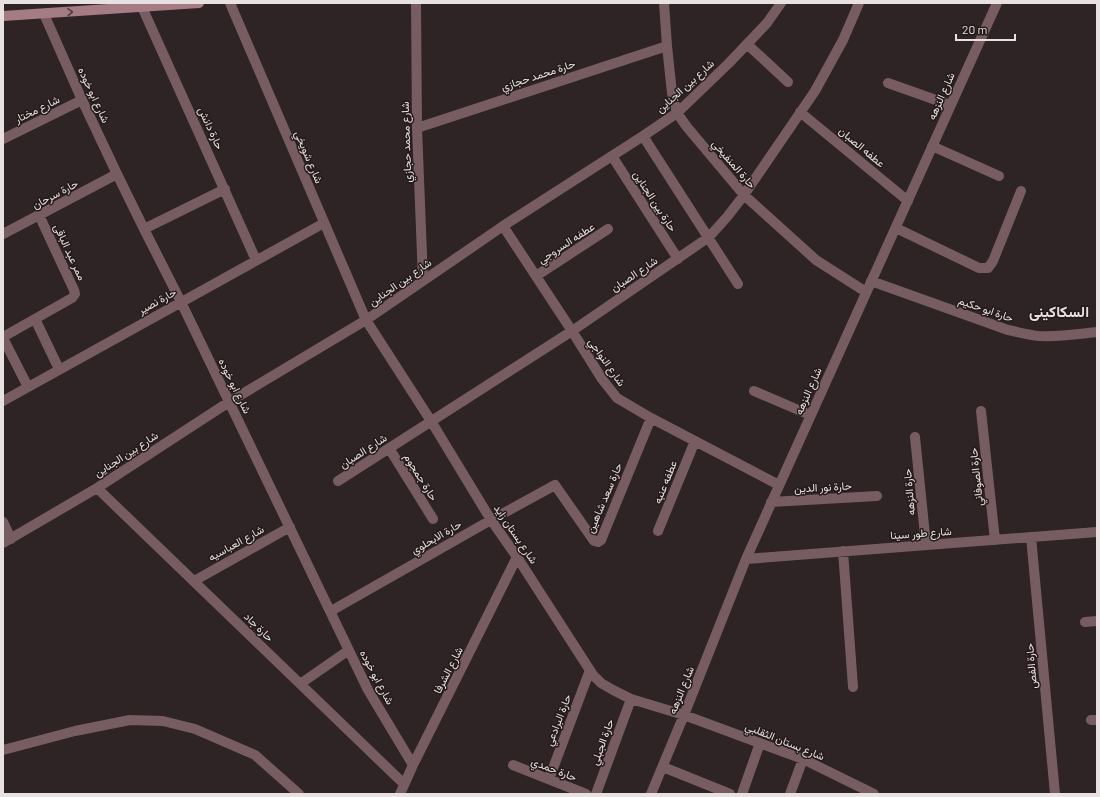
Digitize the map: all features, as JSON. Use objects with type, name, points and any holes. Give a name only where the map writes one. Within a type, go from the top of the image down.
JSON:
[{"type":"main road","points":[[3,16],[44,14],[126,6],[142,7],[199,3]]},
{"type":"street","name":"شارع شويخي","points":[[230,3],[366,320]]},
{"type":"street","name":"شارع محمد حجازي","points":[[416,3],[417,128],[423,280]]},
{"type":"street","name":"حارة المنفيخي","points":[[664,3],[672,93],[677,113],[744,195],[816,260],[866,292]]},
{"type":"street","name":"شارع بين الجناين","points":[[7,541],[97,488],[229,402],[366,320],[503,226],[677,113],[729,63],[767,23],[781,3]]},
{"type":"street","name":"شارع الصبان","points":[[338,481],[572,331],[708,238],[744,195],[815,91],[843,40],[859,3]]},
{"type":"street","name":"شارع النزهه","points":[[651,794],[746,559],[996,3]]},
{"type":"street","name":"حارة دانش","points":[[142,7],[256,260]]},
{"type":"street","name":"شارع ابو خوده","points":[[44,14],[117,174],[181,302],[368,690],[413,765]]},
{"type":"street","points":[[747,44],[788,82]]},
{"type":"street","name":"حارة محمد حجازي","points":[[417,128],[667,46]]},
{"type":"street","points":[[888,83],[950,105]]},
{"type":"street","name":"شارع مختار","points":[[3,139],[82,100]]},
{"type":"street","name":"عطفه الصبان","points":[[800,112],[908,201]]},
{"type":"street","points":[[643,136],[738,284]]},
{"type":"street","points":[[932,146],[999,176]]},
{"type":"street","name":"حارة بين الجناين","points":[[612,156],[678,259]]},
{"type":"street","name":"حارة سرحان","points":[[3,234],[117,174]]},
{"type":"street","points":[[144,229],[225,189]]},
{"type":"street","points":[[896,228],[979,268],[988,268],[991,266],[1021,191]]},
{"type":"street","name":"ممر عبد الباقى","points":[[35,319],[72,298],[75,294],[39,215]]},
{"type":"street","name":"حارة نصير","points":[[3,401],[324,223]]},
{"type":"street","name":"شارع النواجي","points":[[503,226],[572,331],[602,380],[617,398],[650,418],[779,485]]},
{"type":"street","name":"عطفه السروجي","points":[[536,276],[608,229]]},
{"type":"street","name":"حارة ابو حكيم","points":[[871,281],[1008,330],[1024,334],[1056,336],[1097,332]]},
{"type":"street","points":[[28,387],[3,337],[35,319],[59,369]]},
{"type":"street","name":"شارع بستان زايد","points":[[366,320],[431,421],[491,520],[518,557],[590,670],[601,683],[631,699],[684,715]]},
{"type":"street","points":[[754,391],[810,415]]},
{"type":"street","name":"حارة الصوفاني","points":[[981,411],[995,540]]},
{"type":"street","name":"حارة سعد شاهين","points":[[555,485],[594,541],[598,542],[601,540],[650,418]]},
{"type":"street","name":"حارة النزهه","points":[[915,437],[926,545]]},
{"type":"street","name":"عطفه عنبه","points":[[658,531],[695,441]]},
{"type":"street","name":"حارة جمجوم","points":[[389,448],[433,519]]},
{"type":"street","name":"حارة الابحلوي","points":[[331,612],[555,485]]},
{"type":"street","name":"حارة جاد","points":[[97,488],[300,684],[402,789]]},
{"type":"street","name":"حارة نور الدين","points":[[771,502],[877,496]]},
{"type":"street","points":[[3,522],[7,541]]},
{"type":"street","name":"شارع العباسيه","points":[[194,581],[290,527]]},
{"type":"street","name":"شارع طور سينا","points":[[746,559],[1097,532]]},
{"type":"street","name":"حارة الفص","points":[[1032,537],[1055,794]]},
{"type":"street","points":[[843,552],[853,687]]},
{"type":"street","name":"شارع الشرفا","points":[[402,789],[518,557]]},
{"type":"street","points":[[1085,622],[1097,621]]},
{"type":"street","points":[[300,684],[349,650]]},
{"type":"street","name":"حارة البرادعي","points":[[549,779],[590,670]]},
{"type":"street","name":"حارة الجبلي","points":[[596,794],[631,699]]},
{"type":"street","name":"شارع بستان الثقلبي","points":[[684,715],[803,759],[874,794]]},
{"type":"street","points":[[3,750],[75,731],[130,720],[163,721],[195,729],[255,755],[299,794]]},
{"type":"street","points":[[742,794],[760,743]]},
{"type":"street","points":[[790,794],[803,759]]},
{"type":"street","name":"حارة حمدي","points":[[513,765],[586,794]]},
{"type":"street","points":[[663,767],[730,794]]},
{"type":"district","name":"السكاكينى","points":[[1059,312]]}]
